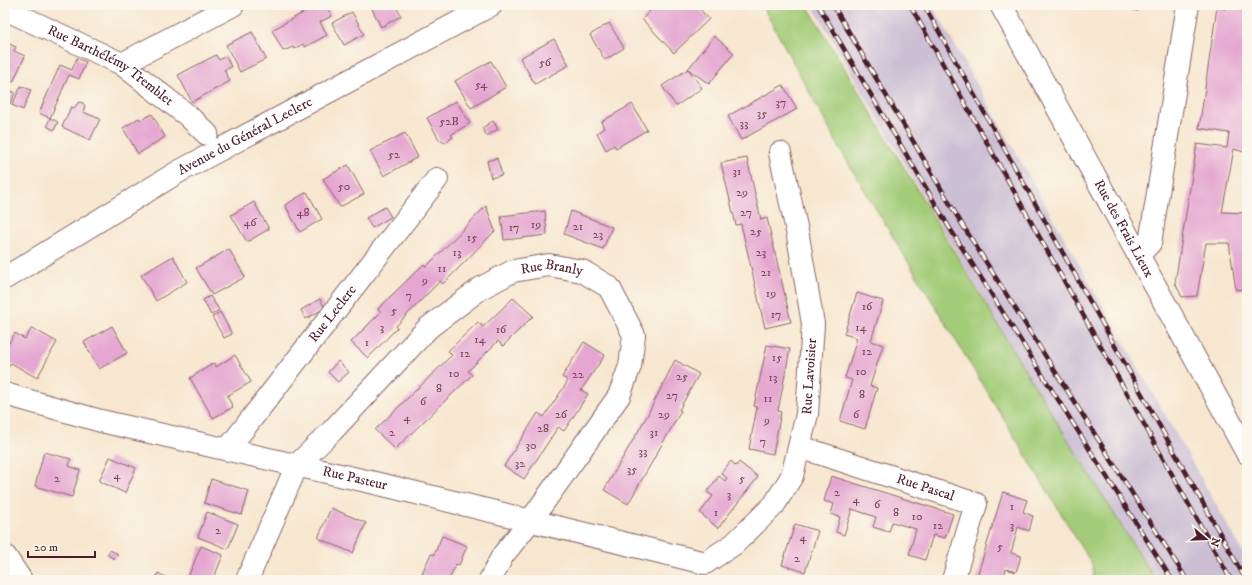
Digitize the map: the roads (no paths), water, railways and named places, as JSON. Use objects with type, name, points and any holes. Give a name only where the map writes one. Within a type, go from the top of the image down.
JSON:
[{"type":"street","points":[[122,64],[232,5]]},
{"type":"street","name":"Avenue du Général Leclerc","points":[[5,278],[178,172],[491,5]]},
{"type":"street","name":"Rue des Frais Lieux","points":[[1001,5],[1247,452]]},
{"type":"street","points":[[1139,254],[1150,243],[1188,5]]},
{"type":"street","name":"Rue Barthélémy Tremblet","points":[[5,9],[122,64],[187,115],[207,134]]},
{"type":"street","name":"Rue Lavoisier","points":[[702,572],[734,544],[774,505],[792,476],[807,414],[813,324],[798,236],[780,153]]},
{"type":"street","name":"Rue Leclerc","points":[[228,449],[437,179]]},
{"type":"street","name":"Rue Branly","points":[[297,465],[332,431],[428,328],[481,288],[513,272],[549,265],[582,271],[609,287],[634,335],[630,366],[619,396],[531,520],[503,555],[490,580]]},
{"type":"street","name":"Rue Pasteur","points":[[5,394],[101,421],[228,449],[531,520],[702,572]]},
{"type":"street","name":"Rue Pascal","points":[[800,447],[976,504],[953,580]]},
{"type":"street","points":[[248,580],[297,465]]},
{"type":"street","points":[[5,556],[20,580]]},
{"type":"railway","points":[[818,5],[949,227],[1172,580]]},
{"type":"railway","points":[[833,5],[960,221],[1187,580]]},
{"type":"railway","points":[[910,5],[1231,580]]},
{"type":"railway","points":[[924,5],[1246,580]]}]
